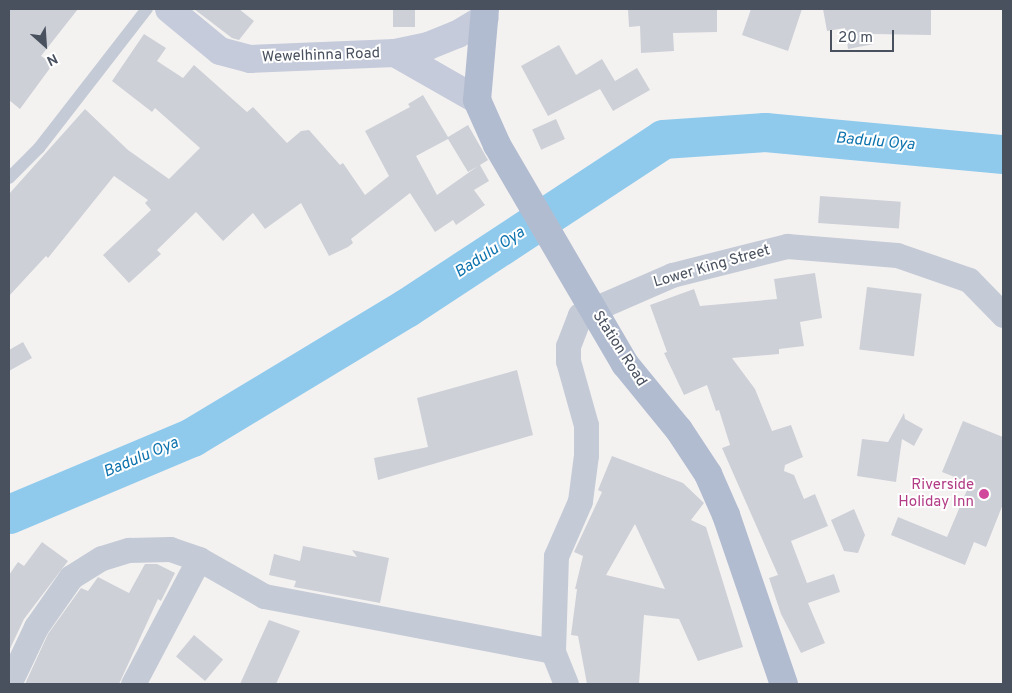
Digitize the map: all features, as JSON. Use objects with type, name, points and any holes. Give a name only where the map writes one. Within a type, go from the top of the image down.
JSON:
[{"type":"main road","points":[[478,100],[485,13]]},
{"type":"main road","name":"Station Road","points":[[478,100],[523,190],[625,364],[679,430],[712,480],[784,684]]},
{"type":"street","name":"Wewelhinna Road","points":[[169,9],[220,51],[250,59],[395,53],[478,100]]},
{"type":"street","points":[[395,53],[428,46],[458,34],[485,13]]},
{"type":"street","name":"Lower King Street","points":[[566,684],[554,651],[556,556],[580,501],[586,455],[586,426],[568,361],[568,346],[587,298],[787,246],[897,255],[969,280],[1003,315]]},
{"type":"street","points":[[9,684],[36,627],[71,577],[102,558],[128,550],[170,549],[199,559],[264,596],[554,651]]},
{"type":"street","points":[[133,684],[199,559]]},
{"type":"lane","points":[[9,178],[39,148],[147,9]]},
{"type":"building","points":[[9,9],[78,9],[41,56],[53,64],[20,109],[9,100]]},
{"type":"building","points":[[194,9],[239,9],[254,21],[239,40],[232,38]]},
{"type":"building","points":[[393,9],[415,9],[415,27],[393,27]]},
{"type":"building","points":[[628,9],[717,9],[717,32],[673,33],[674,51],[641,53],[640,26],[629,27]]},
{"type":"building","points":[[751,9],[802,9],[788,51],[742,35]]},
{"type":"building","points":[[823,9],[931,9],[931,35],[872,34],[874,44],[848,49],[845,28],[827,31]]},
{"type":"building","points":[[144,34],[166,48],[157,61],[183,78],[194,65],[247,112],[253,107],[287,143],[301,131],[309,130],[340,165],[343,163],[365,195],[389,176],[365,131],[410,107],[408,104],[423,95],[448,137],[468,125],[488,160],[480,165],[489,181],[474,190],[485,205],[456,225],[453,220],[435,232],[410,193],[351,239],[353,243],[348,247],[329,256],[301,203],[265,229],[253,213],[223,241],[196,212],[157,250],[161,254],[129,283],[103,255],[151,210],[145,203],[148,200],[114,176],[48,258],[46,256],[9,296],[9,194],[85,109],[128,150],[169,179],[200,148],[155,108],[152,112],[112,81]],"holes":[[[448,139],[468,172],[478,166],[437,195],[416,156]]]},
{"type":"building","points":[[559,45],[576,75],[602,59],[615,81],[637,68],[650,90],[613,111],[600,89],[548,116],[521,66]]},
{"type":"building","points":[[556,119],[565,139],[541,150],[532,130]]},
{"type":"building","points":[[820,196],[901,202],[899,229],[818,223]]},
{"type":"building","points":[[815,273],[822,318],[800,322],[804,346],[779,349],[779,354],[732,358],[755,389],[772,431],[791,425],[803,457],[785,465],[784,471],[794,475],[804,499],[815,494],[828,526],[791,541],[807,583],[834,574],[840,592],[808,603],[825,643],[801,653],[781,614],[769,578],[778,575],[722,448],[730,445],[719,410],[716,411],[707,385],[684,395],[664,353],[667,352],[650,305],[694,289],[700,306],[777,299],[774,279]]},
{"type":"building","points":[[867,287],[922,294],[914,356],[859,350]]},
{"type":"building","points":[[23,342],[32,358],[9,371],[9,350]]},
{"type":"building","points":[[517,370],[533,435],[378,480],[374,458],[428,447],[417,398]]},
{"type":"building","points":[[904,413],[905,419],[923,429],[914,446],[902,439],[896,482],[857,476],[862,439],[888,442]]},
{"type":"building","name":"Riverside Holiday Inn","points":[[963,421],[1003,437],[1003,504],[986,547],[974,542],[965,565],[891,535],[898,517],[947,537],[970,483],[942,472]]},
{"type":"building","points":[[612,456],[683,483],[704,503],[691,520],[706,527],[743,647],[698,661],[679,619],[644,615],[639,684],[587,684],[578,636],[571,635],[577,589],[575,589],[583,556],[574,552],[602,492],[598,490]],"holes":[[[635,524],[665,589],[606,575]]]},
{"type":"building","points":[[854,509],[865,535],[858,553],[844,551],[831,520]]},
{"type":"building","points":[[42,542],[68,561],[24,619],[9,651],[9,575],[18,562],[24,566]]},
{"type":"building","points":[[303,546],[357,557],[352,550],[389,558],[380,603],[294,587],[296,581],[269,575],[274,554],[300,561]]},
{"type":"building","points":[[145,564],[157,564],[175,573],[161,601],[158,599],[119,684],[25,684],[48,634],[81,588],[88,591],[98,577],[129,593]]},
{"type":"building","points":[[269,620],[300,631],[276,684],[240,684]]},
{"type":"building","points":[[194,635],[223,659],[205,681],[176,656]]},
{"type":"waterway","name":"Badulu Oya","points":[[9,514],[192,437],[406,308],[663,139],[765,132],[1003,154]]},
{"type":"place","name":"Riverside Holiday Inn","points":[[984,494]]}]
